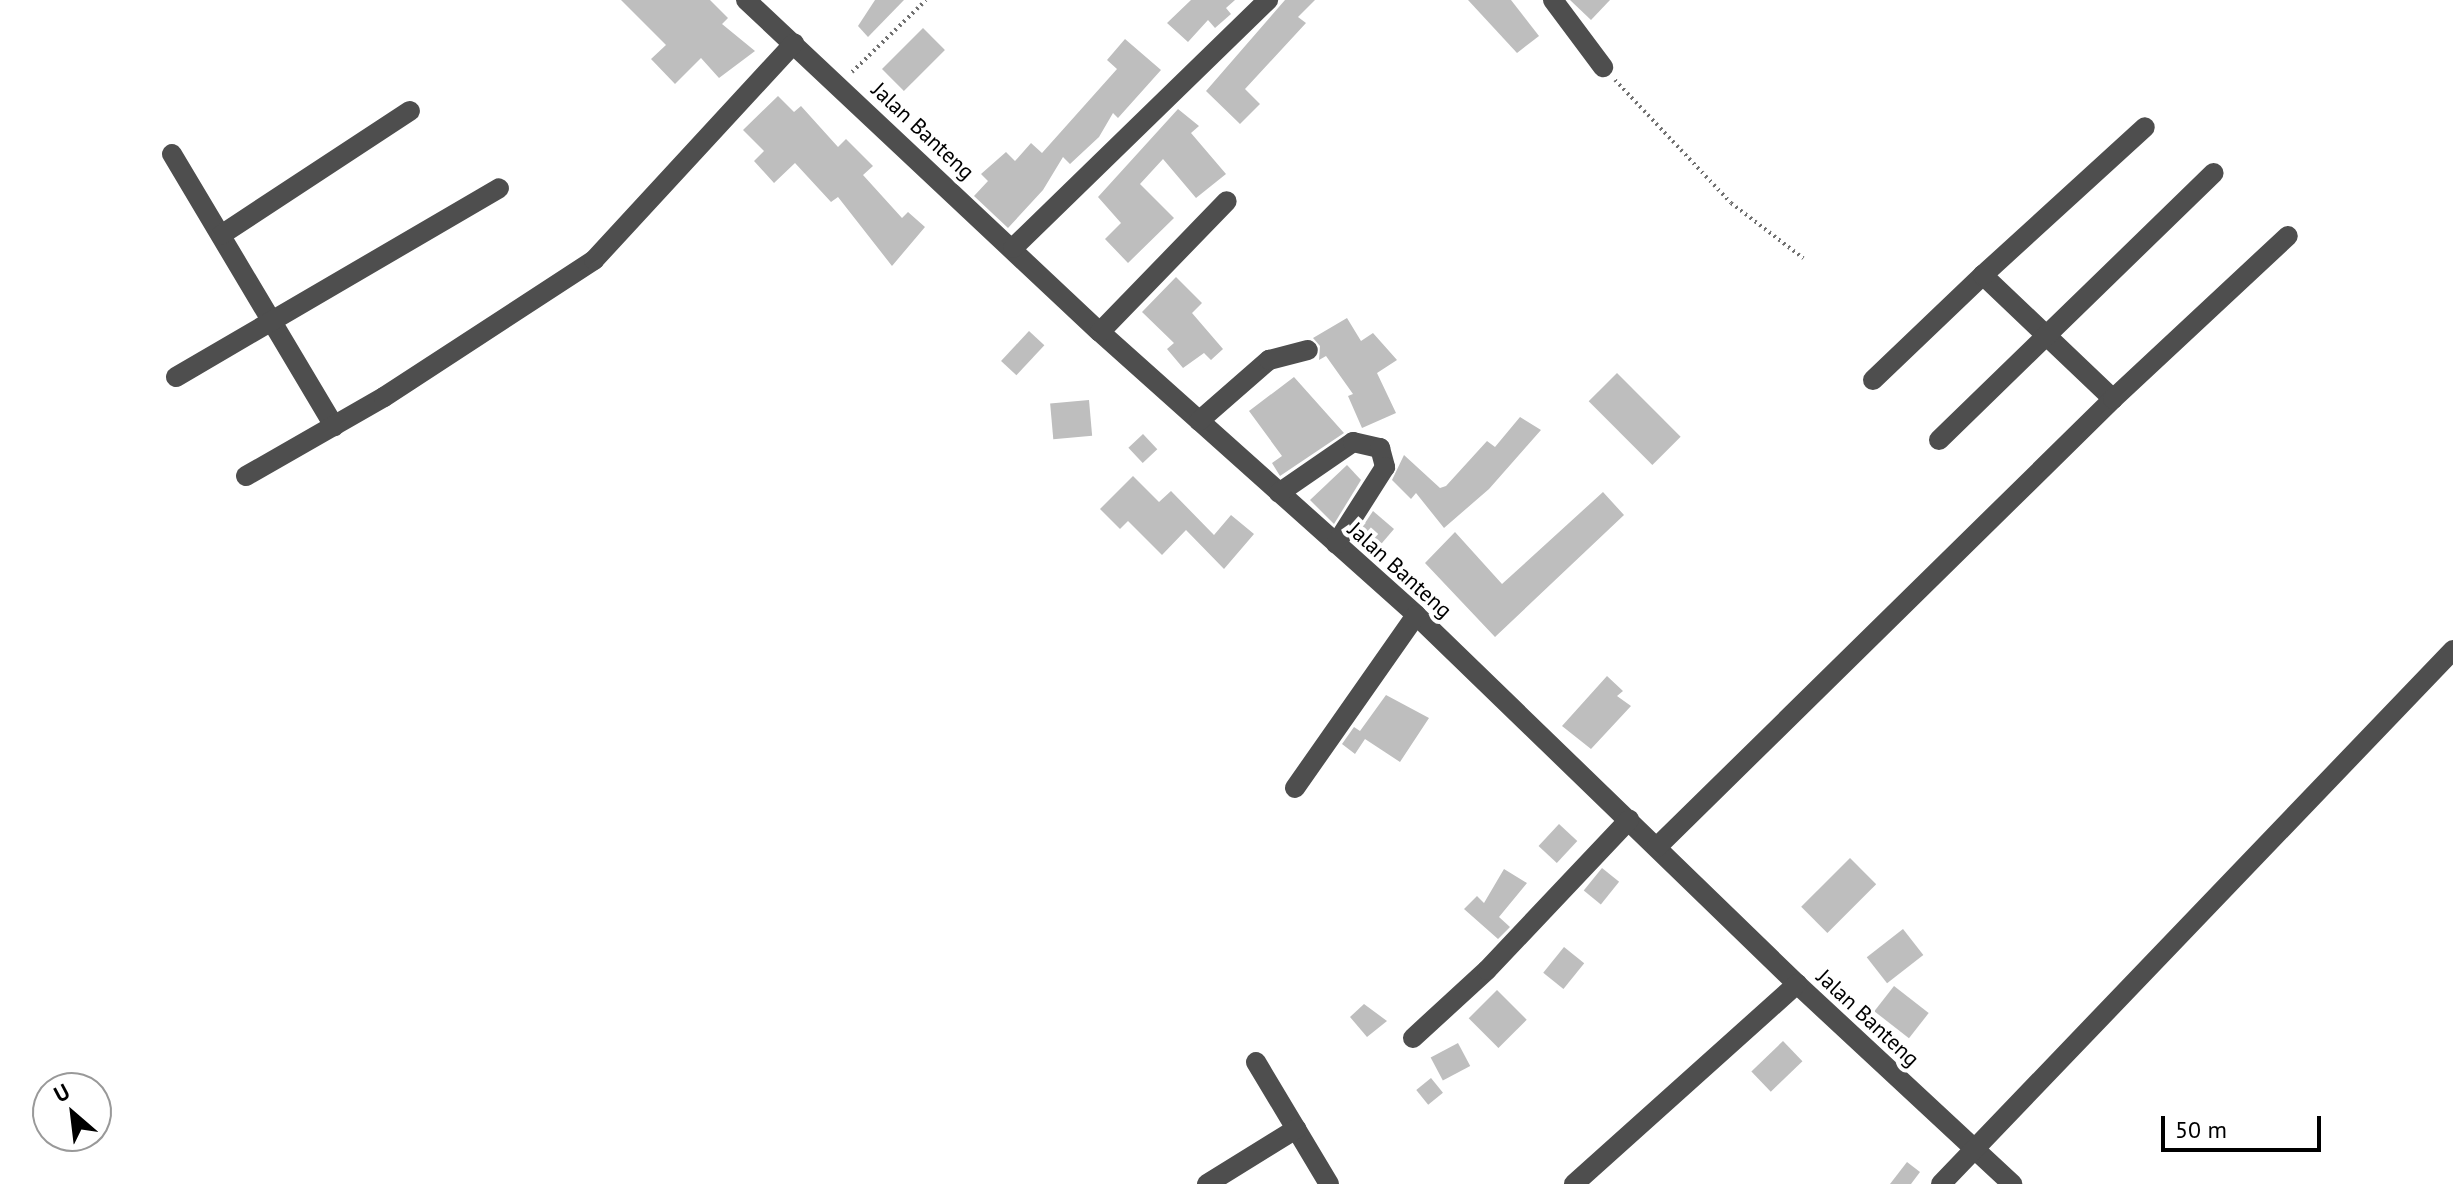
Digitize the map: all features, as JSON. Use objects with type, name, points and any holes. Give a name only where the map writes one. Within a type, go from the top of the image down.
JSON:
[{"type":"street","name":"Jalan Banteng","points":[[746,0],[1100,332],[1416,615],[1797,984],[2012,1184]]},
{"type":"street","points":[[1013,248],[1268,0]]},
{"type":"street","points":[[1553,0],[1603,67]]},
{"type":"street","points":[[246,476],[334,426],[594,260],[794,43]]},
{"type":"street","points":[[221,235],[410,111]]},
{"type":"street","points":[[1873,380],[2145,127]]},
{"type":"street","points":[[172,154],[334,426]]},
{"type":"street","points":[[1939,440],[2214,173]]},
{"type":"street","points":[[176,377],[499,188]]},
{"type":"street","points":[[1100,332],[1227,201]]},
{"type":"street","points":[[1657,847],[2113,399],[2288,236]]},
{"type":"street","points":[[1983,275],[2113,399]]},
{"type":"street","points":[[1199,421],[1269,360],[1308,350]]},
{"type":"street","points":[[1279,493],[1353,442],[1380,448],[1385,467],[1336,544]]},
{"type":"street","points":[[1295,788],[1416,615]]},
{"type":"street","points":[[1941,1184],[2453,650]]},
{"type":"street","points":[[1413,1038],[1498,959],[1629,820]]},
{"type":"street","points":[[1574,1184],[1797,984]]},
{"type":"street","points":[[1256,1062],[1329,1184]]},
{"type":"street","points":[[1207,1184],[1296,1129]]},
{"type":"path","points":[[838,84],[891,39],[926,0]]},
{"type":"path","points":[[1603,67],[1731,203],[1803,258]]},
{"type":"building","points":[[621,0],[710,0],[728,18],[722,24],[755,51],[719,78],[701,58],[675,84],[651,59],[666,45]]},
{"type":"building","points":[[875,0],[904,0],[868,37],[858,26]]},
{"type":"building","points":[[1191,0],[1235,0],[1226,8],[1231,14],[1215,28],[1208,20],[1188,42],[1167,23]]},
{"type":"building","points":[[1285,0],[1315,0],[1298,17],[1306,23],[1245,89],[1260,104],[1240,124],[1206,91]]},
{"type":"building","points":[[1468,0],[1511,0],[1539,36],[1517,53]]},
{"type":"building","points":[[1570,0],[1610,0],[1591,20]]},
{"type":"building","points":[[923,28],[945,50],[904,91],[882,69]]},
{"type":"building","points":[[1125,39],[1161,70],[1118,118],[1113,113],[1099,137],[1070,164],[1063,157],[1043,190],[1008,228],[974,196],[988,181],[981,174],[1006,152],[1015,161],[1031,143],[1042,153],[1117,69],[1107,60]]},
{"type":"building","points":[[778,96],[794,112],[801,106],[838,147],[846,139],[873,166],[863,175],[902,218],[908,212],[925,227],[892,266],[838,197],[831,202],[795,163],[774,183],[754,161],[764,151],[743,130]]},
{"type":"building","points":[[1178,109],[1199,126],[1191,133],[1226,174],[1196,198],[1163,159],[1140,184],[1174,218],[1128,263],[1105,239],[1121,223],[1098,197]]},
{"type":"building","points":[[1176,277],[1202,303],[1192,313],[1223,349],[1211,360],[1204,353],[1183,368],[1167,349],[1174,343],[1142,312]]},
{"type":"building","points":[[1347,318],[1361,341],[1373,333],[1397,360],[1377,373],[1396,413],[1362,428],[1348,396],[1353,394],[1326,356],[1319,360],[1320,346],[1313,338]]},
{"type":"building","points":[[1029,331],[1044,345],[1016,375],[1001,361]]},
{"type":"building","points":[[1617,373],[1681,437],[1652,465],[1589,401]]},
{"type":"building","points":[[1294,377],[1344,433],[1280,476],[1272,463],[1282,456],[1249,411]]},
{"type":"building","points":[[1089,400],[1092,436],[1053,439],[1050,403]]},
{"type":"building","points":[[1520,417],[1541,430],[1489,489],[1444,528],[1416,493],[1411,499],[1392,480],[1404,455],[1440,488],[1446,486],[1487,441],[1495,447]]},
{"type":"building","points":[[1143,434],[1157,449],[1143,463],[1128,448]]},
{"type":"building","points":[[1347,465],[1361,480],[1334,524],[1310,500]]},
{"type":"building","points":[[1133,476],[1159,502],[1171,491],[1214,535],[1231,515],[1254,534],[1224,569],[1186,530],[1162,555],[1128,521],[1120,529],[1100,509]]},
{"type":"building","points":[[1603,492],[1624,515],[1495,637],[1425,563],[1455,532],[1502,584]]},
{"type":"building","points":[[1373,511],[1394,529],[1370,557],[1353,541]]},
{"type":"building","points":[[1607,676],[1623,691],[1617,696],[1631,706],[1591,749],[1562,726]]},
{"type":"building","points":[[1386,695],[1429,718],[1400,762],[1365,739],[1355,754],[1342,744],[1354,727],[1360,731]]},
{"type":"building","points":[[1559,824],[1577,841],[1557,863],[1539,846]]},
{"type":"building","points":[[1850,858],[1876,884],[1827,933],[1801,907]]},
{"type":"building","points":[[1602,868],[1619,882],[1601,904],[1584,891]]},
{"type":"building","points":[[1504,869],[1527,883],[1499,917],[1510,927],[1498,939],[1464,909],[1477,896],[1484,903]]},
{"type":"building","points":[[1903,929],[1923,955],[1887,983],[1867,957]]},
{"type":"building","points":[[1564,947],[1584,963],[1563,989],[1543,973]]},
{"type":"building","points":[[1894,986],[1929,1013],[1909,1038],[1874,1011]]},
{"type":"building","points":[[1497,990],[1527,1020],[1498,1048],[1469,1018]]},
{"type":"building","points":[[1364,1004],[1387,1021],[1367,1037],[1350,1017]]},
{"type":"building","points":[[1783,1041],[1802,1061],[1771,1092],[1751,1072]]},
{"type":"building","points":[[1458,1043],[1470,1066],[1443,1081],[1431,1058]]},
{"type":"building","points":[[1431,1078],[1443,1093],[1428,1105],[1416,1090]]},
{"type":"building","points":[[1907,1162],[1920,1172],[1911,1184],[1890,1184]]}]
